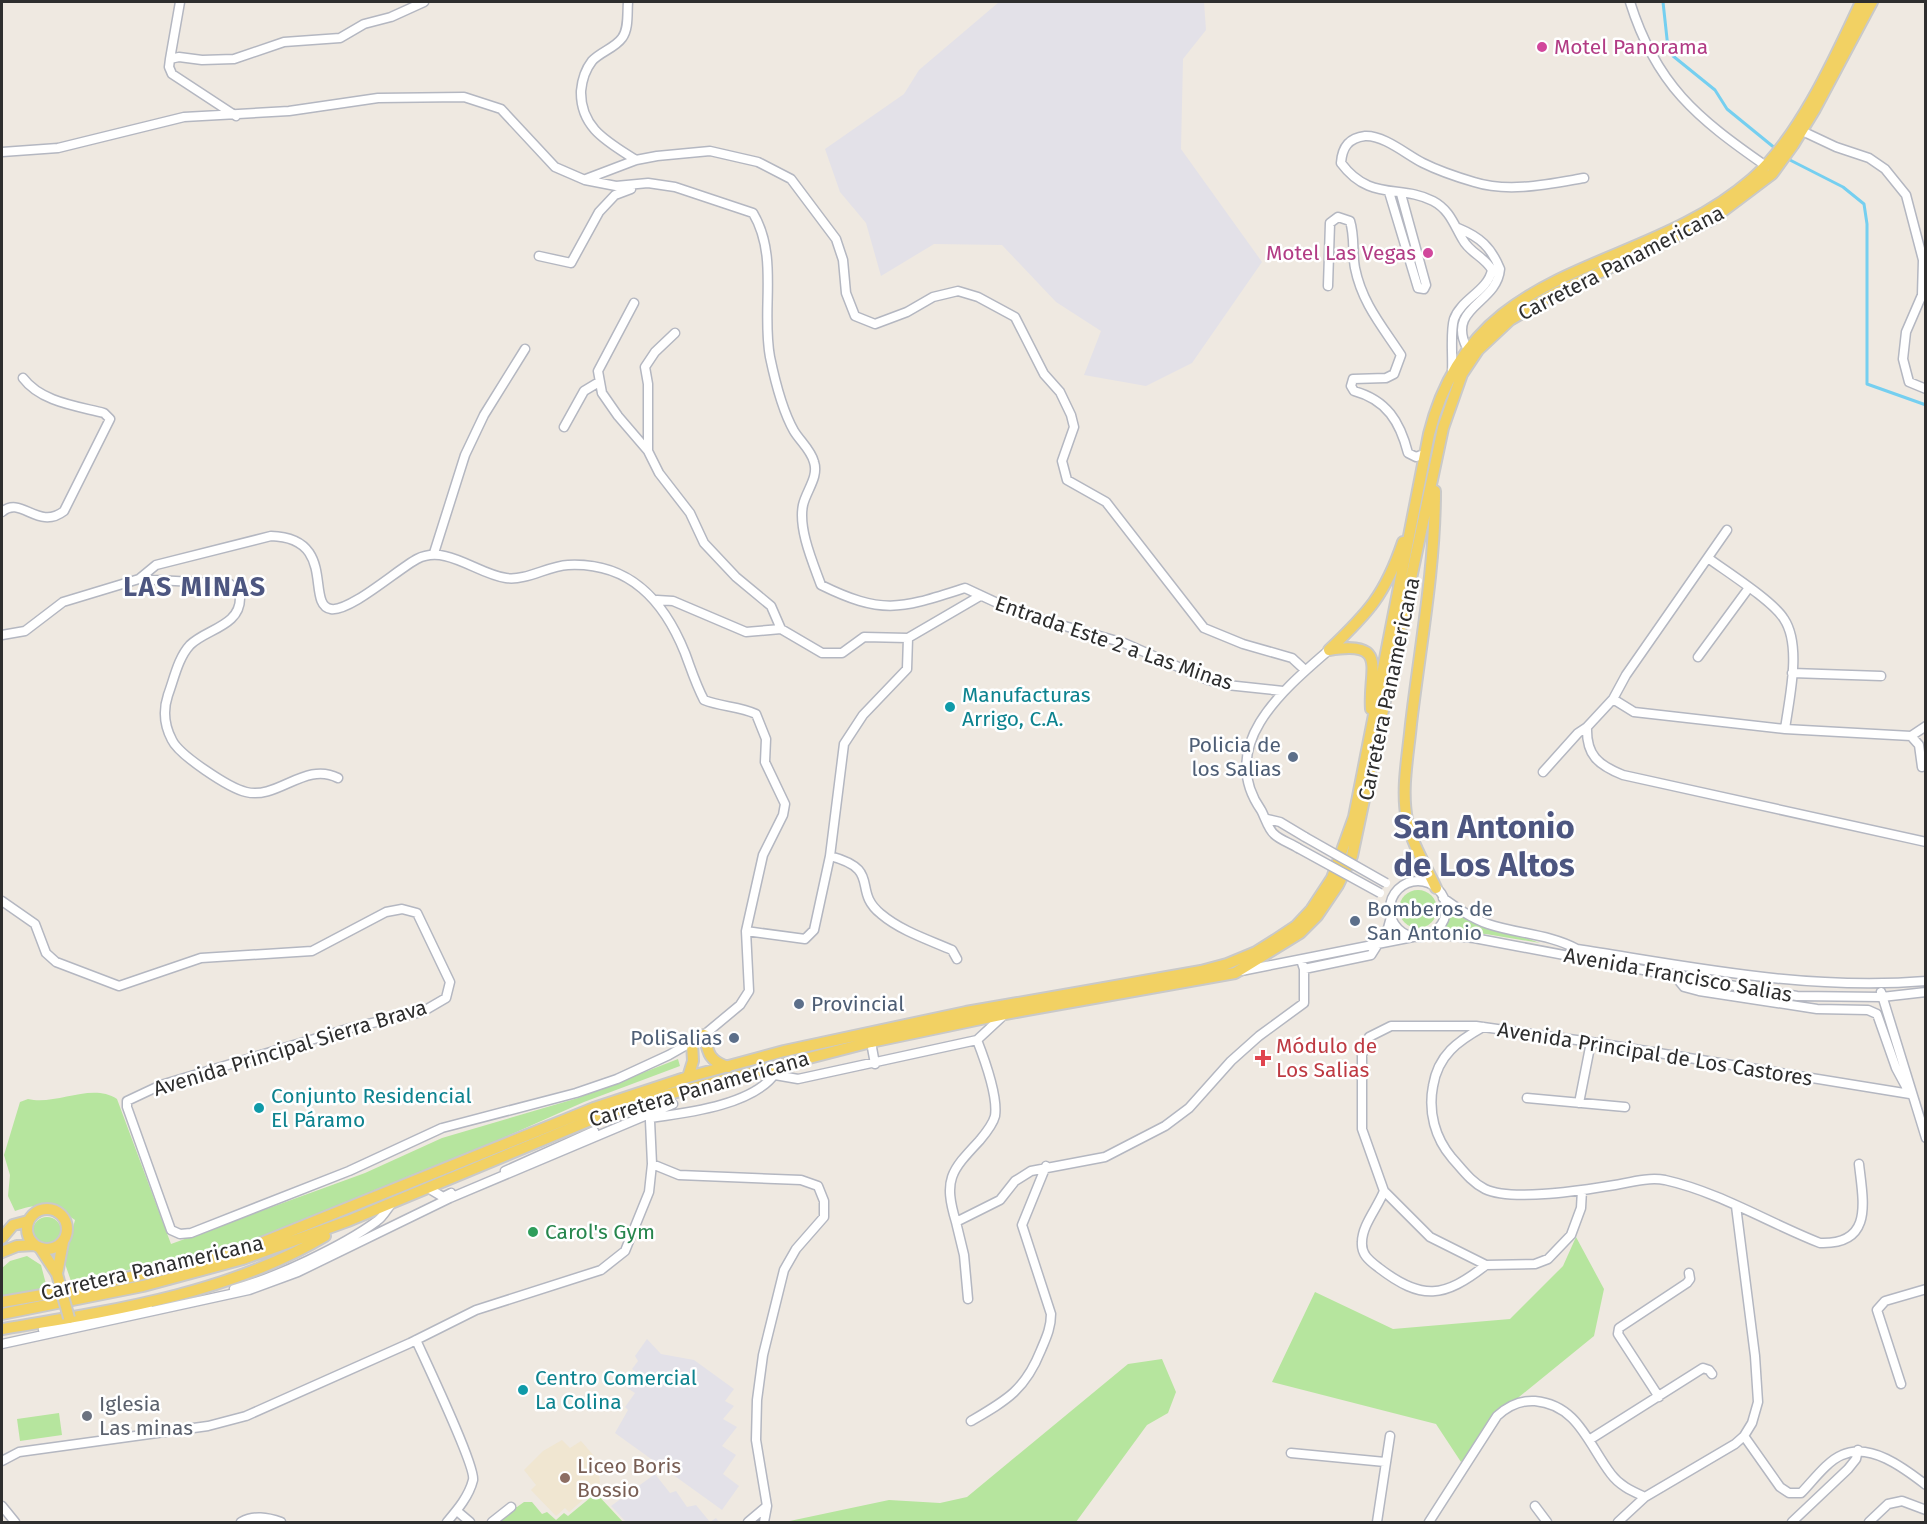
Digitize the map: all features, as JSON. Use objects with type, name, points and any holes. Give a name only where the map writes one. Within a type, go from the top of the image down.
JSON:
[{"type":"main road","name":"Carretera Panamericana","points":[[1790,143],[1862,2]]},
{"type":"main road","name":"Carretera Panamericana","points":[[2,1314],[192,1275],[272,1250],[348,1221],[598,1117],[650,1110],[871,1042],[1005,1014],[1234,973],[1300,933],[1329,899],[1352,856],[1443,428],[1458,384],[1478,350],[1493,333],[1530,306],[1711,220],[1762,183],[1773,163],[1802,131],[1872,2]]},
{"type":"main road","name":"Carretera Panamericana","points":[[2,1302],[88,1287],[244,1250],[594,1108],[688,1077],[784,1051],[966,1012],[1201,971],[1256,952],[1296,926],[1328,886],[1344,849],[1354,817],[1436,406],[1452,372],[1467,348],[1493,320],[1524,299],[1562,278],[1700,215],[1773,163]]},
{"type":"main road","points":[[1435,468],[1435,539],[1404,791],[1407,821],[1416,850],[1436,888]]},
{"type":"main road","points":[[1329,650],[1368,612],[1393,573],[1417,502]]},
{"type":"main road","points":[[1329,650],[1352,646],[1360,648],[1371,659],[1374,673],[1370,699],[1372,727]]},
{"type":"main road","points":[[704,1035],[709,1057],[715,1063],[729,1067]]},
{"type":"main road","points":[[688,1077],[693,1061],[692,1042]]},
{"type":"main road","points":[[2,1238],[14,1225],[28,1221],[42,1209],[55,1210],[67,1224],[57,1274]]},
{"type":"main road","points":[[28,1221],[27,1234],[57,1274],[69,1318]]},
{"type":"main road","points":[[2,1329],[69,1318],[207,1287],[309,1245],[348,1221]]},
{"type":"main road","points":[[2,1252],[17,1245],[53,1249],[63,1242]]},
{"type":"street","points":[[180,2],[169,67],[172,74],[236,116]]},
{"type":"street","points":[[170,59],[179,57],[201,60],[234,59],[284,42],[339,38],[364,24],[391,17],[424,2]]},
{"type":"street","points":[[628,2],[626,26],[620,40],[592,61],[582,78],[581,106],[589,125],[603,139],[636,160]]},
{"type":"street","points":[[1630,2],[1635,18],[1668,84],[1710,128],[1773,163]]},
{"type":"street","points":[[2,152],[58,148],[184,117],[236,116],[378,98],[464,98],[501,109],[555,167],[585,180],[616,186],[648,183]]},
{"type":"street","points":[[1802,131],[1869,158],[1885,169],[1906,195],[1923,260],[1922,295],[1906,332],[1903,359],[1909,382],[1926,389]]},
{"type":"street","points":[[1452,372],[1454,320],[1460,308],[1487,282],[1491,270],[1482,257],[1463,242],[1458,228],[1445,209],[1432,201],[1389,192],[1361,182],[1349,174],[1341,163],[1342,150],[1352,139],[1367,136],[1423,163],[1476,183],[1531,186],[1584,178]]},
{"type":"street","points":[[585,180],[636,160],[710,151],[758,162],[791,179],[836,239],[843,260],[846,293],[855,316],[875,324],[907,312],[933,297],[958,291],[978,297],[1015,317],[1044,374],[1060,392],[1071,415],[1074,427],[1062,461],[1067,480],[1106,502],[1204,628],[1243,644],[1292,658],[1305,670]]},
{"type":"street","points":[[539,256],[571,263],[594,219],[615,195],[648,183]]},
{"type":"street","name":"Entrada Este 2 a Las Minas","points":[[648,183],[695,192],[753,213],[763,229],[767,250],[770,356],[784,411],[814,462],[814,476],[802,507],[804,530],[821,585],[842,596],[898,608],[922,603],[965,588],[1018,613],[1124,643],[1208,680],[1227,686],[1283,692]]},
{"type":"street","points":[[1389,192],[1418,288],[1425,289],[1426,285],[1401,194]]},
{"type":"street","points":[[1328,285],[1330,223],[1338,217],[1350,221],[1353,231],[1354,266],[1366,303],[1401,355],[1394,374],[1386,378],[1353,380],[1351,386],[1354,391],[1374,399],[1383,406],[1402,429],[1408,453],[1416,457],[1425,454]]},
{"type":"street","points":[[1458,228],[1473,234],[1490,248],[1500,268],[1490,293],[1468,311],[1462,321],[1467,348]]},
{"type":"street","points":[[634,303],[598,371],[602,393],[618,416],[648,450],[659,473],[690,513],[704,543],[736,577],[771,606],[781,629]]},
{"type":"street","points":[[648,450],[648,384],[645,367],[655,352],[675,333]]},
{"type":"street","points":[[434,553],[465,456],[484,415],[525,349]]},
{"type":"street","points":[[2,512],[11,506],[16,506],[32,515],[49,518],[56,517],[64,511],[110,419],[104,413],[43,395],[33,390],[24,378]]},
{"type":"street","points":[[564,427],[584,391],[599,382]]},
{"type":"street","points":[[1544,772],[1578,733],[1587,727],[1613,699],[1626,675],[1727,530]]},
{"type":"street","points":[[139,579],[156,565],[178,558],[254,538],[287,536],[310,553],[318,571],[320,599],[328,609],[335,610],[351,602],[416,559],[434,553],[510,579],[565,565],[595,567],[622,575],[657,600],[684,651],[704,700],[719,706],[736,707],[756,714],[766,739],[765,762],[785,804],[783,815],[763,855],[746,931],[749,991],[740,1005],[692,1042]]},
{"type":"street","points":[[1708,558],[1773,605],[1785,620],[1792,642],[1792,673],[1785,729]]},
{"type":"street","points":[[2,635],[25,631],[63,603],[139,579],[230,584],[240,597],[236,612],[220,628],[191,645],[178,666],[167,700],[164,720],[172,742],[220,780],[246,793],[261,792],[316,773],[327,773],[338,778]]},
{"type":"street","points":[[1698,657],[1748,589]]},
{"type":"street","points":[[657,600],[673,601],[747,632],[781,629],[822,653],[831,655],[842,653],[864,637],[908,638],[980,596]]},
{"type":"street","points":[[746,931],[804,939],[814,930],[831,856],[844,744],[863,715],[907,669],[908,638]]},
{"type":"street","points":[[1329,650],[1283,692],[1256,726],[1247,755],[1248,786],[1267,819],[1272,833],[1380,893],[1390,902]]},
{"type":"street","points":[[1792,673],[1881,676]]},
{"type":"street","points":[[1613,699],[1634,711],[1785,729],[1911,736],[1926,726]]},
{"type":"street","points":[[1587,727],[1587,740],[1592,757],[1605,768],[1623,775],[1926,842]]},
{"type":"street","points":[[1911,736],[1918,745],[1922,767]]},
{"type":"street","points":[[1234,973],[1303,964],[1431,934],[1438,929],[1445,914],[1443,898],[1436,888],[1426,883],[1415,882],[1404,885],[1386,883],[1280,822],[1267,819]]},
{"type":"street","points":[[831,856],[852,862],[861,870],[872,904],[881,914],[952,950],[957,959]]},
{"type":"street","points":[[1378,945],[1388,928],[1391,917],[1390,902],[1404,885]]},
{"type":"street","name":"Avenida Francisco Salias","points":[[1443,898],[1466,914],[1488,924],[1559,940],[1577,949],[1784,981],[1879,985],[1926,981]]},
{"type":"street","name":"Avenida Principal Sierra Brava","points":[[2,901],[35,924],[46,953],[56,962],[119,986],[201,958],[312,951],[386,912],[402,909],[417,913],[423,922],[450,982],[446,998],[422,1012],[354,1027],[161,1086],[127,1101],[127,1107],[171,1230],[180,1234],[191,1233],[349,1171],[442,1128],[576,1093],[617,1079],[692,1042]]},
{"type":"street","points":[[1391,917],[1395,926],[1413,937]]},
{"type":"street","name":"Avenida Francisco Salias","points":[[1431,934],[1473,938],[1675,976],[1797,996],[1882,997],[1926,992]]},
{"type":"street","points":[[956,1222],[1000,1200],[1015,1181],[1031,1171],[1046,1166],[1106,1157],[1165,1126],[1189,1108],[1231,1061],[1259,1035],[1304,1003],[1303,964]]},
{"type":"street","points":[[1675,976],[1684,987],[1699,991],[1817,1009],[1868,1010],[1877,1014],[1896,1068],[1910,1094]]},
{"type":"street","points":[[1879,985],[1910,1094],[1926,1138]]},
{"type":"street","points":[[2,1344],[249,1290],[298,1272],[450,1198],[650,1110],[697,1112],[754,1090],[776,1070],[798,1079],[977,1040],[1005,1014]]},
{"type":"street","points":[[1483,1027],[1391,1026],[1370,1036],[1364,1046],[1362,1129],[1384,1191],[1430,1237],[1486,1265],[1535,1264],[1548,1259],[1571,1235],[1581,1208],[1582,1190]]},
{"type":"street","name":"Avenida Principal de Los Castores","points":[[1859,1164],[1863,1218],[1858,1228],[1842,1241],[1820,1243],[1736,1206],[1662,1180],[1582,1190],[1523,1194],[1486,1190],[1473,1181],[1444,1149],[1437,1134],[1431,1109],[1434,1079],[1450,1049],[1483,1027],[1591,1042],[1910,1094]]},
{"type":"street","points":[[968,1299],[964,1255],[948,1196],[950,1179],[964,1156],[994,1119],[995,1109],[984,1058],[977,1040]]},
{"type":"street","points":[[871,1042],[875,1064]]},
{"type":"street","points":[[1579,1103],[1591,1042]]},
{"type":"street","points":[[1527,1098],[1625,1107]]},
{"type":"street","points":[[428,1188],[443,1197],[573,1139],[650,1110],[673,1104]]},
{"type":"street","points":[[2,1461],[19,1452],[187,1430],[246,1416],[413,1342],[476,1310],[601,1270],[626,1251],[649,1192],[652,1164],[650,1110]]},
{"type":"street","points":[[652,1164],[679,1175],[801,1180],[818,1186],[824,1201],[824,1217],[796,1249],[784,1270],[764,1355],[757,1400],[756,1440],[767,1506],[764,1522]]},
{"type":"street","points":[[971,1421],[1010,1398],[1032,1374],[1051,1326],[1051,1314],[1022,1225],[1046,1166]]},
{"type":"street","points":[[1384,1191],[1363,1232],[1362,1250],[1366,1257],[1399,1283],[1414,1290],[1438,1292],[1465,1282],[1486,1265]]},
{"type":"street","points":[[2,1338],[237,1288],[336,1245],[379,1220],[393,1202]]},
{"type":"street","points":[[1618,1522],[1645,1497],[1744,1436],[1752,1423],[1758,1402],[1755,1356],[1736,1206]]},
{"type":"street","points":[[1659,1398],[1618,1334],[1619,1328],[1686,1283],[1690,1279],[1689,1273]]},
{"type":"street","points":[[1901,1384],[1877,1310],[1885,1301],[1926,1289]]},
{"type":"street","points":[[413,1342],[472,1466],[474,1477],[465,1500],[447,1522]]},
{"type":"street","points":[[1589,1440],[1659,1398],[1703,1368],[1712,1374]]},
{"type":"street","points":[[1429,1522],[1497,1416],[1506,1408],[1528,1400],[1547,1402],[1568,1413],[1619,1483],[1645,1497]]},
{"type":"street","points":[[1377,1522],[1390,1436]]},
{"type":"street","points":[[1744,1436],[1780,1487],[1789,1493],[1801,1494],[1840,1455],[1858,1450],[1880,1456],[1926,1485]]},
{"type":"street","points":[[1792,1522],[1848,1469],[1856,1459],[1858,1450]]},
{"type":"street","points":[[1291,1453],[1385,1462]]},
{"type":"street","points":[[1869,1522],[1888,1504],[1902,1501],[1926,1510]]},
{"type":"street","points":[[2,1506],[15,1522]]},
{"type":"street","points":[[492,1522],[511,1506]]},
{"type":"street","points":[[748,1522],[767,1506]]},
{"type":"street","points":[[1535,1506],[1547,1522]]},
{"type":"street","points":[[457,1511],[470,1522]]},
{"type":"street","points":[[241,1522],[248,1518],[268,1517],[281,1522]]},
{"type":"shaded area","points":[[999,2],[1204,2],[1206,30],[1183,59],[1181,149],[1262,262],[1192,363],[1146,386],[1084,375],[1101,331],[1056,302],[1002,245],[934,244],[881,276],[866,223],[840,192],[825,149],[904,94],[919,70]]},
{"type":"shaded area","points":[[647,1339],[661,1354],[694,1360],[734,1389],[725,1401],[734,1406],[723,1419],[737,1427],[722,1446],[736,1455],[723,1474],[739,1486],[722,1510],[615,1433],[628,1410],[625,1407],[635,1393],[627,1388],[638,1374],[632,1369],[638,1361],[635,1356]]},
{"type":"shaded area","name":"Liceo Boris Bossio","points":[[562,1440],[570,1448],[581,1441],[594,1456],[589,1460],[599,1472],[600,1485],[569,1512],[565,1508],[556,1516],[531,1490],[536,1485],[524,1470],[543,1451]]},
{"type":"shaded area","points":[[655,1474],[670,1493],[676,1491],[687,1507],[696,1505],[710,1522],[626,1522],[611,1506]]},
{"type":"green space","points":[[1418,890],[1432,895],[1437,909],[1432,923],[1418,928],[1404,923],[1399,909],[1404,895]]},
{"type":"green space","points":[[1450,909],[1466,917],[1540,943],[1486,934],[1441,932],[1450,917]]},
{"type":"green space","points":[[678,1059],[680,1066],[584,1102],[420,1175],[229,1250],[71,1281],[64,1261],[75,1220],[46,1206],[32,1206],[15,1211],[8,1196],[10,1175],[4,1155],[20,1102],[28,1099],[50,1100],[96,1093],[107,1094],[117,1099],[171,1244],[365,1173],[442,1138],[578,1098]]},
{"type":"green space","points":[[47,1217],[57,1221],[61,1231],[57,1241],[47,1245],[37,1241],[33,1231],[37,1221]]},
{"type":"green space","points":[[1576,1237],[1604,1289],[1594,1336],[1519,1397],[1461,1462],[1436,1424],[1272,1382],[1315,1292],[1393,1329],[1510,1319],[1563,1266]]},
{"type":"green space","points":[[27,1256],[41,1265],[47,1288],[2,1296],[2,1268],[10,1261]]},
{"type":"green space","points":[[1162,1359],[1176,1392],[1168,1413],[1147,1425],[1076,1522],[785,1522],[889,1500],[940,1503],[967,1497],[1128,1364]]},
{"type":"green space","points":[[59,1413],[62,1435],[20,1441],[17,1419]]},
{"type":"green space","points":[[596,1493],[623,1522],[492,1522],[511,1507],[517,1507],[524,1502],[532,1502],[542,1514],[547,1512],[556,1520],[564,1513],[568,1516]]},
{"type":"waterway","points":[[1663,2],[1668,48],[1673,56],[1715,90],[1727,109],[1776,149]]},
{"type":"waterway","points":[[1786,158],[1843,187],[1864,204],[1867,224],[1867,384],[1926,405]]},
{"type":"place","name":"Motel Panorama","points":[[1542,47]]},
{"type":"place","name":"Motel Las Vegas","points":[[1428,253]]},
{"type":"place","name":"Manufacturas Arrigo, C.A.","points":[[950,707]]},
{"type":"place","name":"Policia de los Salias","points":[[1293,757]]},
{"type":"place","name":"Bomberos de San Antonio","points":[[1355,921]]},
{"type":"place","name":"Provincial","points":[[799,1004]]},
{"type":"place","name":"PoliSalias","points":[[734,1038]]},
{"type":"place","name":"Módulo de Los Salias","points":[[1263,1058]]},
{"type":"place","name":"Conjunto Residencial El Páramo","points":[[259,1108]]},
{"type":"place","name":"Carol's Gym","points":[[533,1232]]},
{"type":"place","name":"Centro Comercial La Colina","points":[[523,1390]]},
{"type":"place","name":"Iglesia Las minas","points":[[87,1416]]},
{"type":"place","name":"Liceo Boris Bossio","points":[[565,1478]]},
{"type":"district","name":"LAS MINAS","points":[[195,587]]},
{"type":"district","name":"San Antonio de Los Altos","points":[[1484,845]]}]
